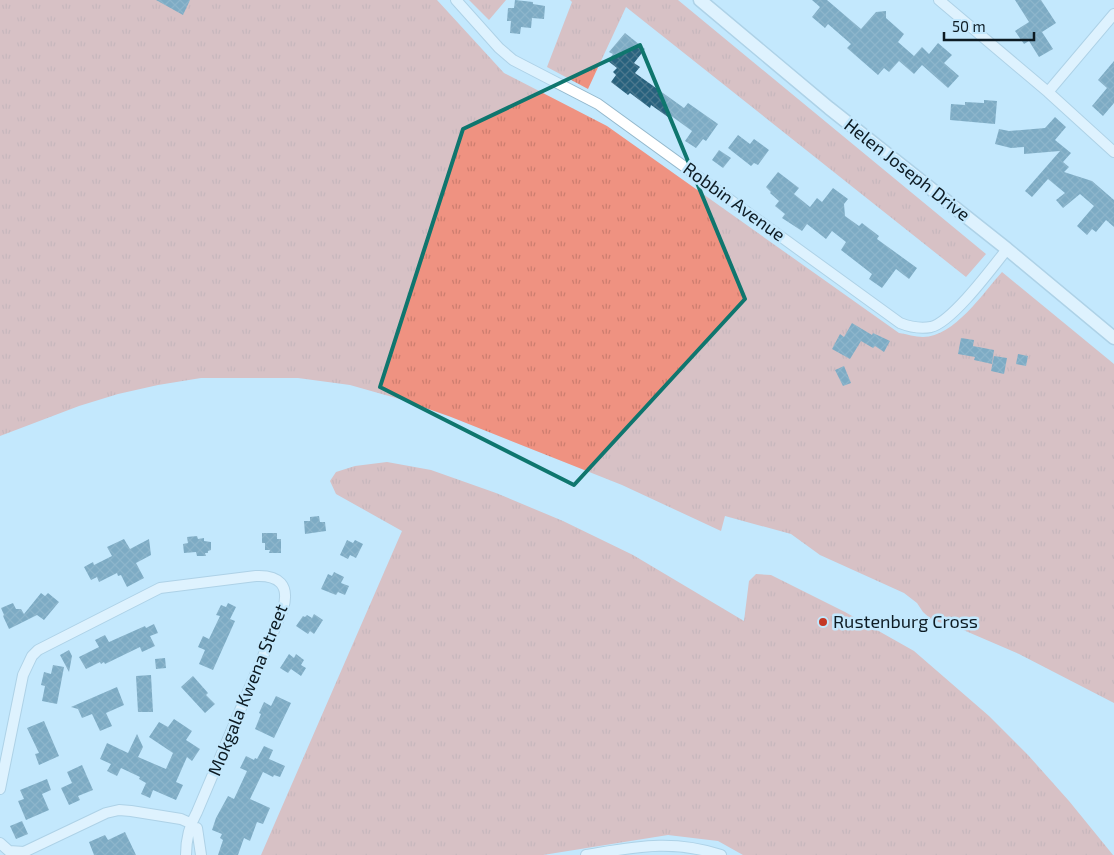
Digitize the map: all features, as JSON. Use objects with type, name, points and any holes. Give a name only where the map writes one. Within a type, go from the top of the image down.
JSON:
[{"type":"street","name":"Robbin Avenue","points":[[456,0],[499,48],[513,60],[604,108],[900,324],[922,328],[937,325],[954,310],[1007,249]]},
{"type":"street","name":"Helen Joseph Drive","points":[[700,0],[829,108],[1007,249],[1114,338]]},
{"type":"street","points":[[939,0],[1048,92],[1114,152]]},
{"type":"street","points":[[1048,92],[1114,14]]},
{"type":"street","name":"Mokgala Kwena Street","points":[[0,789],[23,675],[32,656],[38,650],[160,588],[267,575],[283,584],[286,592],[284,608],[197,812],[190,823],[186,855]]},
{"type":"street","points":[[0,843],[9,851],[24,852],[106,813],[119,810],[181,818],[190,823]]},
{"type":"street","name":"Mokgala Kwena Street","points":[[197,812],[198,834],[202,855]]},
{"type":"street","name":"Mokgala Kwena Street","points":[[190,823],[198,834]]},
{"type":"street","points":[[586,855],[642,846],[672,845],[699,848],[721,855]]},
{"type":"highlighted area","points":[[640,45],[745,299],[574,485],[380,387],[463,129]]},
{"type":"green space","points":[[0,0],[437,0],[504,73],[607,126],[899,333],[923,337],[935,335],[946,330],[977,302],[1002,272],[1114,364],[1114,703],[1019,654],[961,629],[932,620],[917,603],[904,593],[820,555],[791,534],[725,516],[721,531],[622,485],[451,417],[403,400],[350,385],[298,378],[201,378],[118,394],[79,406],[0,436]]},
{"type":"green space","points":[[469,0],[506,0],[489,20]]},
{"type":"green space","points":[[570,0],[678,0],[986,254],[966,277],[626,7],[588,89],[547,67],[572,2]]},
{"type":"green space","points":[[387,462],[431,470],[496,493],[563,521],[633,555],[744,621],[749,581],[756,574],[771,575],[845,612],[914,651],[989,716],[1028,755],[1113,855],[743,855],[718,841],[668,835],[543,855],[261,855],[402,531],[336,494],[330,481],[336,472],[355,466]]},
{"type":"building","points":[[156,0],[190,0],[183,15]]},
{"type":"building","points":[[515,0],[533,2],[533,4],[545,6],[544,19],[532,18],[531,28],[521,27],[520,34],[510,33],[511,21],[507,21],[508,8],[514,8]]},
{"type":"building","points":[[812,0],[827,0],[861,29],[876,12],[886,11],[886,18],[904,34],[898,42],[914,56],[922,47],[929,54],[938,43],[952,55],[944,63],[959,76],[948,88],[922,65],[914,74],[899,61],[889,72],[884,68],[878,75],[847,48],[851,44],[828,24],[825,28],[812,17],[820,7]]},
{"type":"building","points":[[1015,0],[1041,0],[1056,23],[1042,32],[1053,49],[1039,57],[1029,41],[1024,44],[1015,31],[1029,22]]},
{"type":"building","points":[[625,33],[645,49],[634,63],[640,67],[635,73],[684,108],[688,103],[718,124],[706,141],[703,139],[696,148],[685,141],[692,131],[670,115],[668,117],[651,105],[650,108],[630,93],[628,95],[611,82],[616,75],[613,72],[617,68],[608,61],[613,54],[609,52]]},
{"type":"building","points":[[1114,61],[1114,103],[1103,116],[1092,106],[1107,88],[1098,80]]},
{"type":"building","points":[[984,100],[997,101],[995,124],[950,120],[951,104],[965,105],[965,102],[984,103]]},
{"type":"building","points":[[1055,117],[1066,127],[1055,140],[1071,153],[1063,162],[1069,167],[1064,172],[1092,181],[1114,200],[1114,227],[1106,220],[1096,232],[1092,229],[1087,235],[1077,226],[1094,206],[1080,194],[1063,208],[1056,200],[1065,193],[1048,179],[1032,197],[1025,191],[1060,151],[1024,154],[1024,147],[1011,148],[995,144],[999,129],[1009,131],[1045,128]]},
{"type":"building","points":[[738,135],[750,144],[754,139],[769,150],[758,165],[754,163],[751,166],[728,148]]},
{"type":"building","points":[[719,150],[731,158],[723,168],[712,160]]},
{"type":"building","points":[[778,172],[799,188],[794,194],[810,207],[817,198],[822,202],[833,188],[848,199],[844,204],[845,216],[859,226],[862,223],[879,236],[877,239],[917,268],[909,279],[896,269],[882,288],[869,279],[872,274],[841,250],[846,242],[832,231],[826,239],[807,224],[802,231],[782,218],[785,214],[775,206],[779,201],[766,187]]},
{"type":"building","points":[[852,323],[872,335],[873,333],[890,341],[884,352],[875,346],[873,348],[861,341],[850,359],[832,349],[840,334],[844,337]]},
{"type":"building","points":[[961,338],[974,340],[973,346],[994,350],[992,364],[974,360],[975,357],[958,354]]},
{"type":"building","points":[[1018,354],[1028,356],[1026,366],[1016,364]]},
{"type":"building","points":[[994,356],[1007,358],[1004,374],[991,371]]},
{"type":"building","points":[[844,366],[851,383],[843,386],[835,370]]},
{"type":"building","points":[[319,516],[320,522],[325,522],[326,531],[305,534],[304,521],[310,521],[310,517]]},
{"type":"building","points":[[262,533],[277,533],[277,539],[281,539],[281,553],[269,553],[270,550],[265,550],[265,543],[262,543]]},
{"type":"building","points":[[197,536],[198,539],[204,538],[204,541],[211,542],[211,550],[205,553],[206,556],[197,556],[196,552],[184,553],[183,544],[188,543],[187,537]]},
{"type":"building","points":[[124,539],[130,549],[149,539],[151,555],[136,563],[144,578],[127,587],[121,575],[118,576],[117,573],[99,582],[97,577],[91,580],[84,567],[93,562],[94,565],[112,556],[107,547]]},
{"type":"building","points":[[347,540],[353,543],[355,540],[363,544],[356,558],[350,555],[348,559],[340,555]]},
{"type":"building","points":[[334,572],[344,577],[341,583],[349,586],[345,595],[338,592],[336,595],[321,589],[328,574],[332,576]]},
{"type":"building","points":[[41,593],[45,596],[48,593],[59,602],[44,620],[37,615],[9,629],[1,608],[13,603],[16,609],[21,609],[24,614]]},
{"type":"building","points":[[228,603],[236,607],[230,619],[235,621],[213,670],[199,664],[205,650],[198,647],[203,636],[209,639],[220,616],[216,615],[221,605],[226,607]]},
{"type":"building","points":[[314,614],[323,620],[314,634],[310,631],[308,634],[296,626],[303,616],[307,615],[312,618]]},
{"type":"building","points":[[154,624],[158,633],[150,636],[155,646],[142,652],[140,647],[105,664],[100,662],[86,669],[79,657],[99,647],[95,640],[105,635],[109,642]]},
{"type":"building","points":[[69,650],[72,656],[69,672],[60,655]]},
{"type":"building","points":[[289,654],[294,658],[296,654],[304,660],[301,665],[306,668],[301,676],[291,669],[288,673],[280,668]]},
{"type":"building","points":[[165,658],[166,668],[156,669],[155,659]]},
{"type":"building","points":[[53,665],[64,667],[57,704],[42,701],[45,686],[41,685],[44,672],[51,674]]},
{"type":"building","points":[[151,675],[153,712],[138,712],[136,676]]},
{"type":"building","points":[[193,676],[208,693],[206,695],[215,704],[205,713],[181,687]]},
{"type":"building","points":[[117,687],[124,705],[106,713],[112,726],[100,731],[92,714],[82,718],[78,709],[71,707]]},
{"type":"building","points":[[276,696],[291,703],[274,738],[255,729],[264,702],[271,706]]},
{"type":"building","points":[[174,719],[192,731],[186,740],[200,749],[192,761],[187,757],[176,782],[183,785],[176,800],[153,790],[150,798],[141,794],[146,783],[139,779],[140,777],[121,768],[117,776],[107,771],[111,764],[100,759],[107,743],[128,753],[137,734],[143,747],[138,757],[166,769],[173,753],[149,737],[159,722],[168,727]]},
{"type":"building","points":[[44,721],[59,756],[39,765],[35,754],[39,753],[27,728]]},
{"type":"building","points":[[264,746],[273,750],[269,759],[285,766],[280,777],[274,775],[273,777],[263,772],[250,799],[270,808],[263,824],[257,822],[250,841],[244,838],[238,855],[218,855],[223,840],[220,838],[222,834],[212,830],[216,818],[228,796],[234,799],[247,771],[240,768],[246,756],[254,760],[255,758],[257,759]]},
{"type":"building","points":[[82,765],[93,790],[78,796],[80,800],[69,805],[61,788],[72,783],[67,772]]},
{"type":"building","points":[[47,779],[51,790],[42,794],[49,810],[26,820],[18,801],[24,799],[20,790]]},
{"type":"building","points":[[22,821],[28,834],[16,839],[10,826]]},
{"type":"building","points":[[125,832],[136,855],[94,855],[89,842],[105,835],[108,840]]},
{"type":"place","name":"Rustenburg Cross","points":[[823,622]]}]
